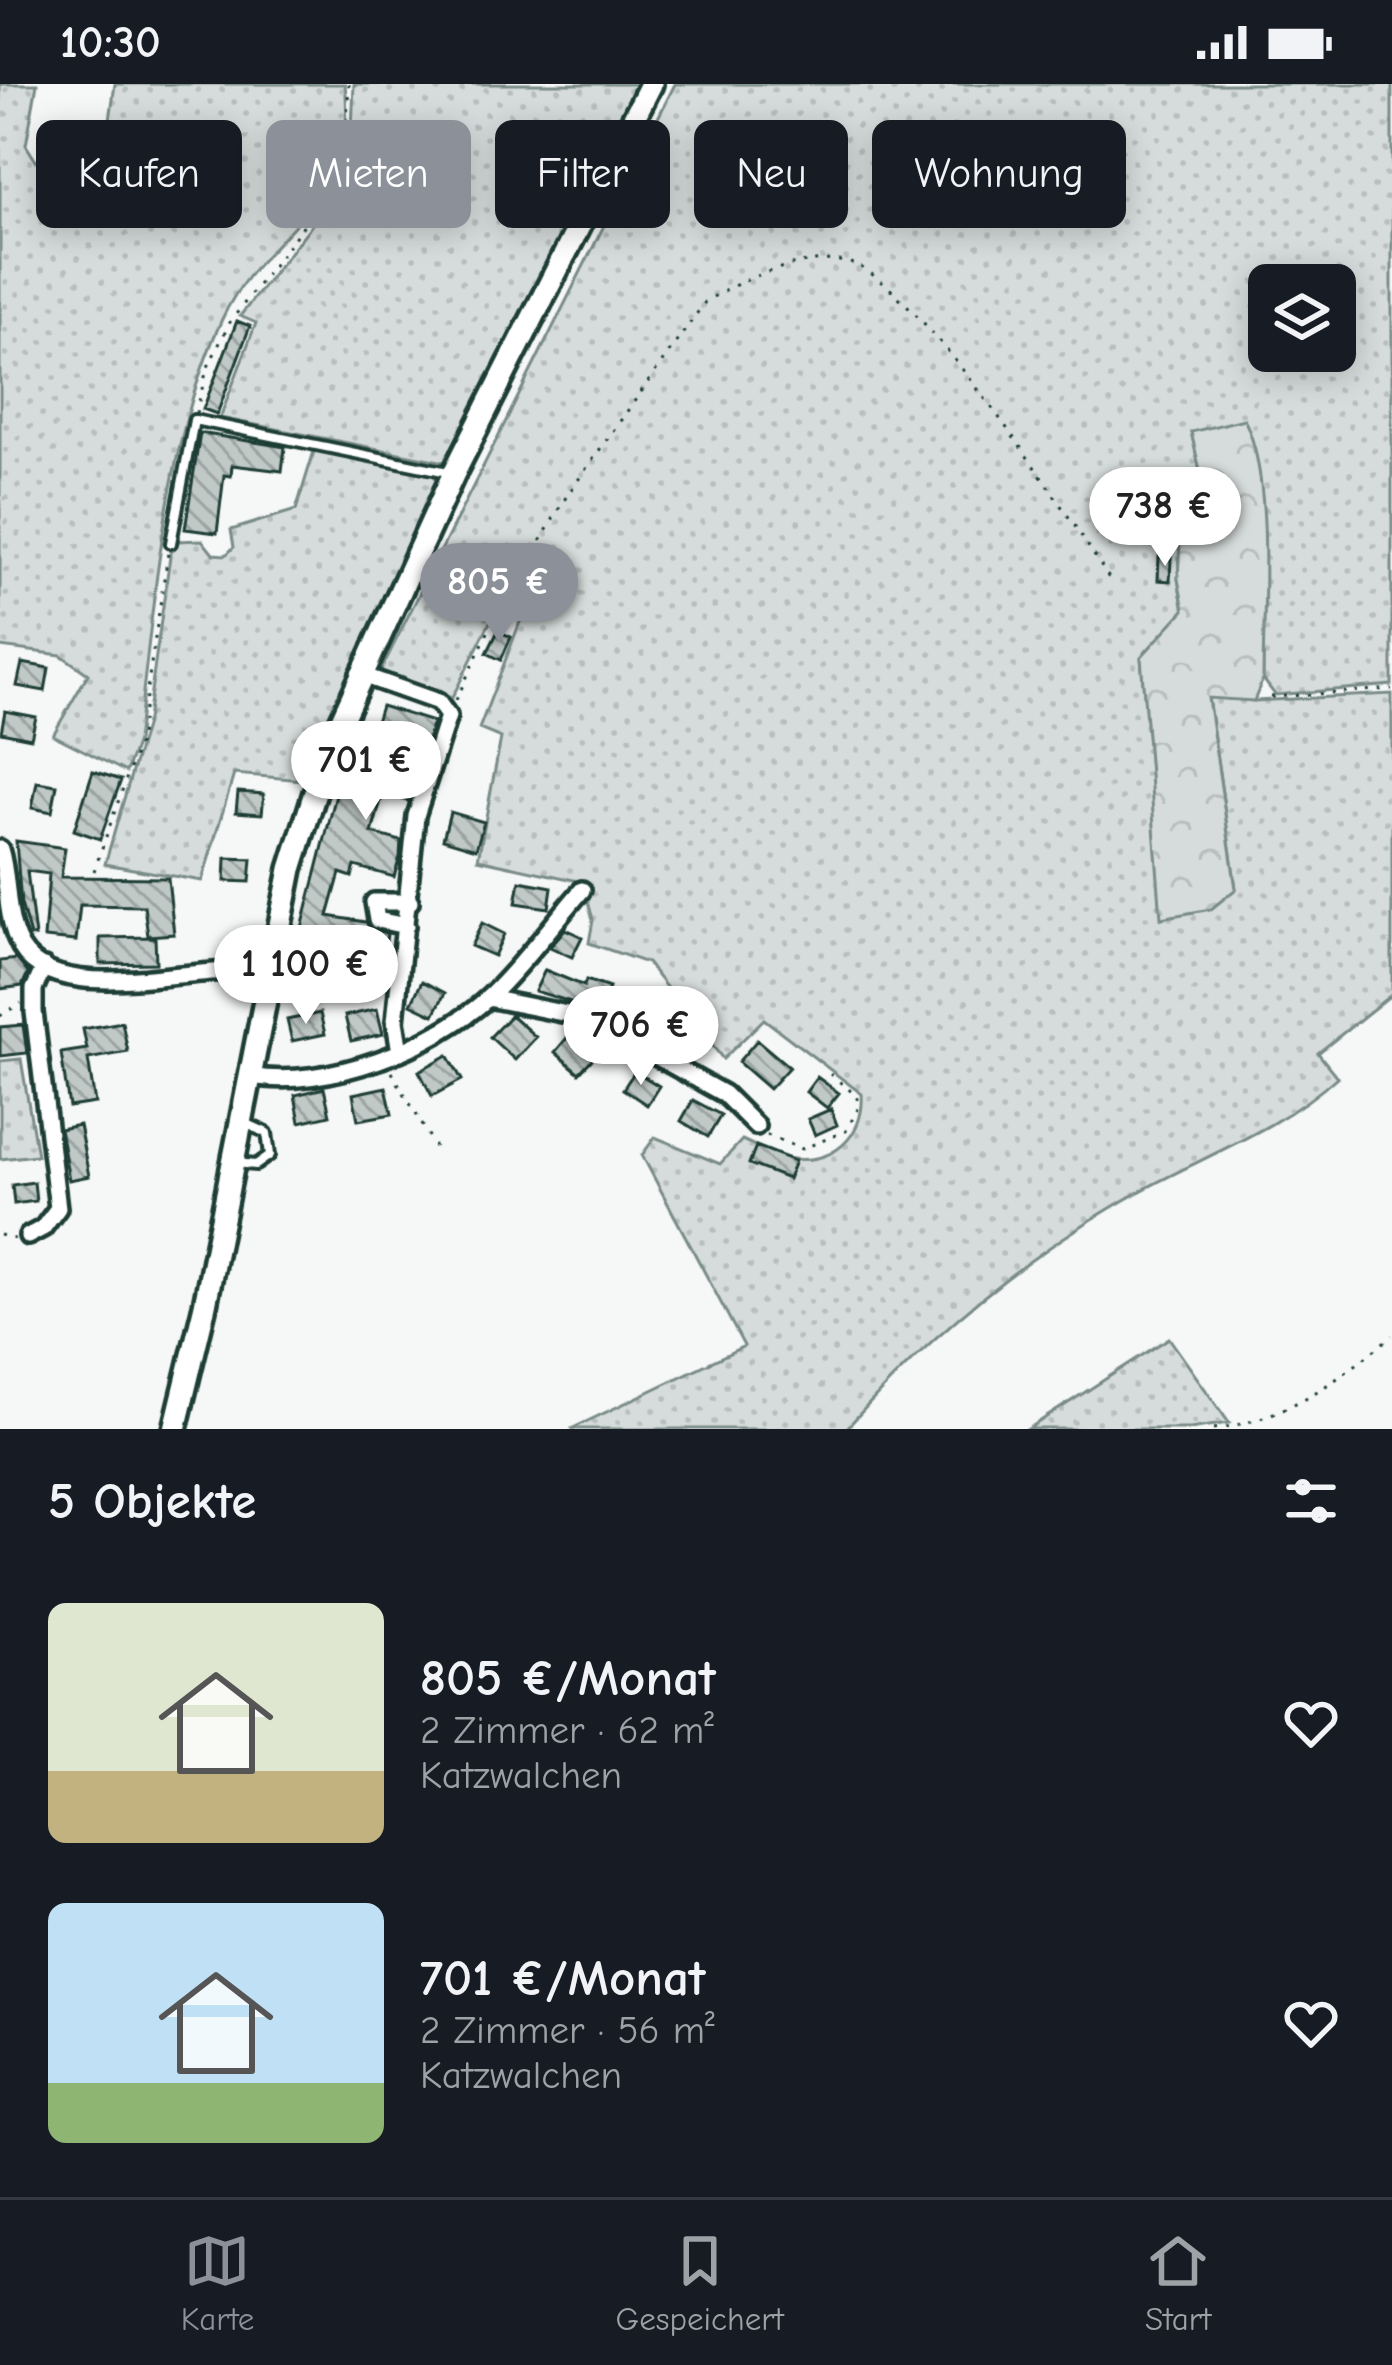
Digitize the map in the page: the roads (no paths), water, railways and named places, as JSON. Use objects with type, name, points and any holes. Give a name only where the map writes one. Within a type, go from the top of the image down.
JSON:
[{"type":"street","points":[[175,1429],[303,822],[359,674],[454,473],[651,84]]},
{"type":"street","points":[[359,674],[446,709],[447,726],[416,816],[393,1056]]},
{"type":"street","points":[[0,849],[18,943],[44,967],[106,980],[227,968],[269,973]]},
{"type":"street","points":[[251,1076],[327,1075],[393,1056],[488,998],[582,890]]},
{"type":"street","points":[[406,926],[377,920],[374,902],[410,902]]},
{"type":"street","points":[[28,1237],[50,1222],[58,1208],[34,989],[44,967]]},
{"type":"street","points":[[488,998],[587,1018],[724,1094],[756,1126]]},
{"type":"lane","points":[[171,543],[194,420],[454,473]]},
{"type":"lane","points":[[233,1163],[256,1165],[270,1155],[263,1129],[242,1123]]}]
